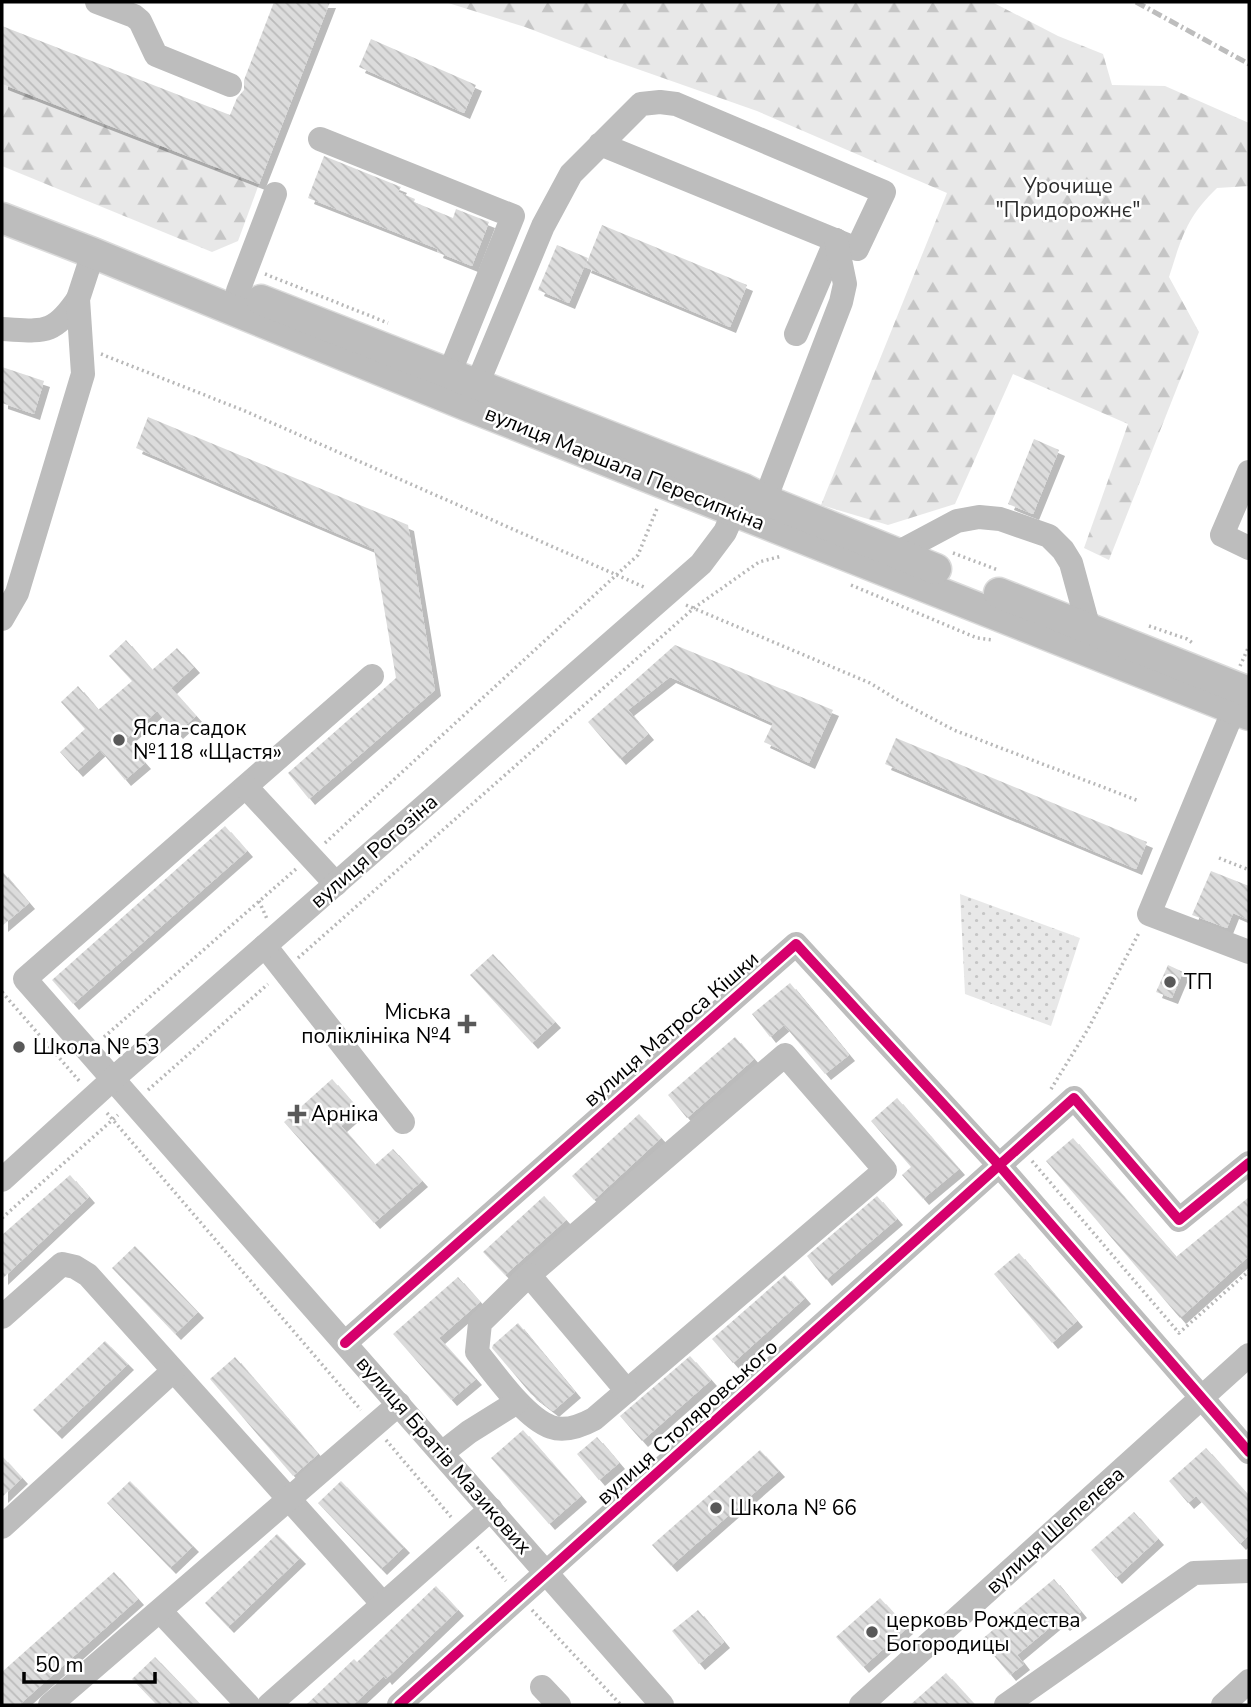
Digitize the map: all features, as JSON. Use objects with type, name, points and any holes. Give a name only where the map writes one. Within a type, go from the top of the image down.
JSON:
[{"type":"main road","name":"вулиця Маршала Пересипкіна","points":[[2,198],[238,291],[459,390]]},
{"type":"main road","name":"вулиця Маршала Пересипкіна","points":[[2,218],[748,500],[897,553],[1090,629],[1244,706]]},
{"type":"main road","name":"вулиця Маршала Пересипкіна","points":[[748,500],[1244,706]]},
{"type":"street","points":[[97,2],[134,16],[140,21],[156,55],[230,85]]},
{"type":"street","points":[[459,390],[571,174],[600,144],[641,104],[676,104],[884,192],[857,249],[600,144]]},
{"type":"street","points":[[320,139],[513,216],[459,390]]},
{"type":"street","points":[[238,291],[275,194]]},
{"type":"street","points":[[796,334],[836,240]]},
{"type":"street","name":"вулиця Рогозіна","points":[[2,1180],[114,1078],[701,564],[748,500],[841,302],[845,284],[836,240]]},
{"type":"street","points":[[2,329],[43,331],[56,326],[67,316],[78,299],[93,253]]},
{"type":"street","points":[[2,619],[17,593],[83,374],[78,299]]},
{"type":"street","points":[[1249,472],[1222,535],[1249,548]]},
{"type":"street","points":[[897,553],[957,521],[979,517],[1000,519],[1049,536],[1071,563],[1090,629]]},
{"type":"street","points":[[336,884],[246,787],[373,676]]},
{"type":"street","points":[[1244,706],[1149,914],[1249,952]]},
{"type":"street","name":"вулиця Братів Мазикових","points":[[246,787],[25,979],[662,1705]]},
{"type":"street","name":"вулиця Матроса Кішки","points":[[345,1343],[796,944],[999,1166]]},
{"type":"street","points":[[265,946],[403,1122]]},
{"type":"street","points":[[785,1055],[885,1170],[594,1419],[568,1429],[550,1427],[517,1402],[477,1352],[480,1323],[529,1275],[785,1055]]},
{"type":"street","name":"вулиця Столяровського","points":[[399,1705],[1074,1098],[1179,1220],[1249,1163]]},
{"type":"street","points":[[999,1166],[1249,1452]]},
{"type":"street","points":[[2,1318],[62,1264],[75,1267],[88,1275],[383,1604]]},
{"type":"street","points":[[529,1275],[627,1391]]},
{"type":"street","name":"вулиця Шепелєва","points":[[866,1704],[1249,1355]]},
{"type":"street","points":[[2,1527],[173,1371]]},
{"type":"street","points":[[442,1454],[469,1432],[517,1402]]},
{"type":"street","points":[[50,1705],[399,1404]]},
{"type":"street","points":[[269,1705],[491,1509]]},
{"type":"street","points":[[1006,1705],[1194,1573],[1249,1571]]},
{"type":"street","points":[[160,1611],[248,1705]]},
{"type":"street","points":[[1223,1705],[1249,1681]]},
{"type":"street","points":[[542,1687],[559,1705]]},
{"type":"path","points":[[82,347],[244,411],[616,576],[870,683],[954,730],[1139,801]]},
{"type":"path","points":[[89,1050],[311,856],[616,576],[638,555],[659,506]]},
{"type":"path","points":[[2,1218],[694,608],[759,562],[781,555]]},
{"type":"path","points":[[1219,858],[1249,870]]},
{"type":"path","points":[[1048,1094],[1088,1029],[1149,914]]},
{"type":"path","points":[[2,992],[520,1598],[621,1705]]},
{"type":"path","points":[[1020,1147],[1179,1333],[1249,1271]]},
{"type":"green space","name":"Урочище \"Придорожнє\"","points":[[445,2],[992,2],[1058,36],[1103,54],[1112,85],[1165,86],[1249,123],[1249,186],[1217,188],[1198,209],[1186,229],[1169,277],[1199,332],[1109,560],[1084,548],[1128,424],[1013,374],[955,504],[888,525],[821,505],[947,193],[757,111],[525,27]]},
{"type":"green space","points":[[2,84],[259,184],[238,241],[212,252],[2,166]]},
{"type":"green space","points":[[960,894],[1080,938],[1051,1026],[965,994]]},
{"type":"building","points":[[274,2],[330,2],[259,184],[2,84],[2,26],[230,115],[237,98],[244,90],[244,80]]},
{"type":"building","points":[[371,39],[476,85],[464,113],[359,67]]},
{"type":"building","points":[[324,156],[401,187],[398,192],[415,199],[414,202],[453,218],[456,209],[489,222],[472,266],[437,252],[438,249],[308,198]]},
{"type":"building","points":[[602,225],[747,285],[730,327],[585,267]]},
{"type":"building","points":[[557,245],[588,258],[569,303],[538,290]]},
{"type":"building","points":[[2,367],[44,381],[34,414],[2,403]]},
{"type":"building","points":[[148,417],[408,525],[435,690],[309,799],[288,773],[396,678],[374,549],[136,448]]},
{"type":"building","points":[[1034,439],[1059,450],[1033,514],[1008,504]]},
{"type":"building","points":[[126,640],[152,670],[177,648],[194,667],[171,688],[196,716],[177,733],[157,711],[125,740],[145,763],[125,780],[100,750],[77,771],[60,752],[85,729],[61,702],[78,686],[98,710],[132,681],[109,656]]},
{"type":"building","points":[[675,645],[833,710],[809,763],[764,742],[773,723],[670,677],[628,710],[648,734],[620,759],[588,722]]},
{"type":"building","points":[[896,738],[1147,842],[1136,869],[885,764]]},
{"type":"building","points":[[225,826],[247,851],[73,1004],[52,980]]},
{"type":"building","points":[[2,871],[29,903],[2,926]]},
{"type":"building","points":[[1211,871],[1249,886],[1249,920],[1233,913],[1227,928],[1192,915]]},
{"type":"building","points":[[493,954],[555,1022],[532,1043],[470,975]]},
{"type":"building","name":"ТП","points":[[1168,965],[1183,972],[1172,998],[1156,992]]},
{"type":"building","points":[[790,983],[849,1055],[825,1074],[784,1025],[770,1037],[752,1014]]},
{"type":"building","points":[[735,1037],[754,1059],[687,1118],[668,1095]]},
{"type":"building","points":[[332,1079],[359,1110],[341,1126],[375,1165],[393,1149],[422,1181],[374,1223],[284,1122]]},
{"type":"building","points":[[897,1098],[959,1169],[923,1199],[902,1175],[911,1167],[871,1121]]},
{"type":"building","points":[[639,1114],[661,1138],[594,1200],[572,1176]]},
{"type":"building","points":[[1073,1138],[1176,1257],[1249,1197],[1249,1256],[1180,1318],[1046,1161]]},
{"type":"building","points":[[70,1175],[89,1197],[2,1279],[2,1235]]},
{"type":"building","points":[[544,1196],[566,1220],[505,1275],[483,1252]]},
{"type":"building","points":[[877,1196],[897,1219],[826,1280],[807,1256]]},
{"type":"building","points":[[135,1246],[198,1312],[175,1334],[112,1268]]},
{"type":"building","points":[[1019,1253],[1077,1321],[1052,1343],[994,1274]]},
{"type":"building","points":[[785,1275],[805,1298],[733,1363],[712,1339]]},
{"type":"building","points":[[458,1277],[480,1302],[439,1338],[476,1379],[451,1400],[393,1334]]},
{"type":"building","points":[[518,1323],[575,1392],[553,1411],[531,1394],[492,1348]]},
{"type":"building","points":[[105,1341],[128,1364],[56,1433],[33,1410]]},
{"type":"building","points":[[690,1356],[711,1380],[642,1441],[620,1416]]},
{"type":"building","points":[[235,1357],[318,1454],[293,1476],[210,1379]]},
{"type":"building","points":[[523,1430],[581,1496],[549,1524],[491,1458]]},
{"type":"building","points":[[597,1437],[619,1463],[599,1480],[577,1454]]},
{"type":"building","points":[[1206,1448],[1249,1496],[1249,1535],[1240,1544],[1196,1496],[1188,1503],[1169,1481]]},
{"type":"building","name":"Школа № 66","points":[[760,1450],[779,1471],[671,1566],[652,1545]]},
{"type":"building","points":[[2,1456],[22,1478],[2,1497]]},
{"type":"building","points":[[130,1481],[193,1546],[170,1568],[107,1503]]},
{"type":"building","points":[[341,1481],[404,1547],[381,1569],[318,1503]]},
{"type":"building","points":[[1134,1512],[1158,1539],[1116,1578],[1091,1550]]},
{"type":"building","points":[[277,1534],[300,1558],[228,1627],[205,1603]]},
{"type":"building","points":[[114,1572],[138,1599],[19,1705],[2,1705],[2,1672]]},
{"type":"building","points":[[1054,1579],[1081,1612],[1064,1625],[1059,1620],[1017,1655],[1024,1664],[1010,1675],[981,1640]]},
{"type":"building","points":[[436,1586],[458,1610],[386,1679],[384,1676],[353,1705],[306,1705],[354,1659],[357,1662]]},
{"type":"building","name":"церковь Рождества Богородицы","points":[[880,1598],[907,1628],[863,1667],[836,1637]]},
{"type":"building","points":[[698,1610],[724,1642],[699,1664],[672,1631]]},
{"type":"building","points":[[155,1657],[201,1705],[157,1705],[132,1679]]},
{"type":"building","points":[[946,1673],[975,1705],[910,1705]]},
{"type":"railway","points":[[1136,2],[1249,64]]},
{"type":"cycle path","points":[[345,1343],[796,944],[999,1165],[1249,1452]]},
{"type":"cycle path","points":[[399,1705],[1074,1098],[1179,1220],[1249,1163]]},
{"type":"place","name":"Ясла-садок №118 «Щастя»","points":[[119,740]]},
{"type":"place","name":"ТП","points":[[1170,982]]},
{"type":"place","name":"Міська поліклініка №4","points":[[467,1024]]},
{"type":"place","name":"Школа № 53","points":[[19,1047]]},
{"type":"place","name":"Арніка","points":[[297,1114]]},
{"type":"place","name":"Школа № 66","points":[[716,1508]]},
{"type":"place","name":"церковь Рождества Богородицы","points":[[872,1632]]}]
